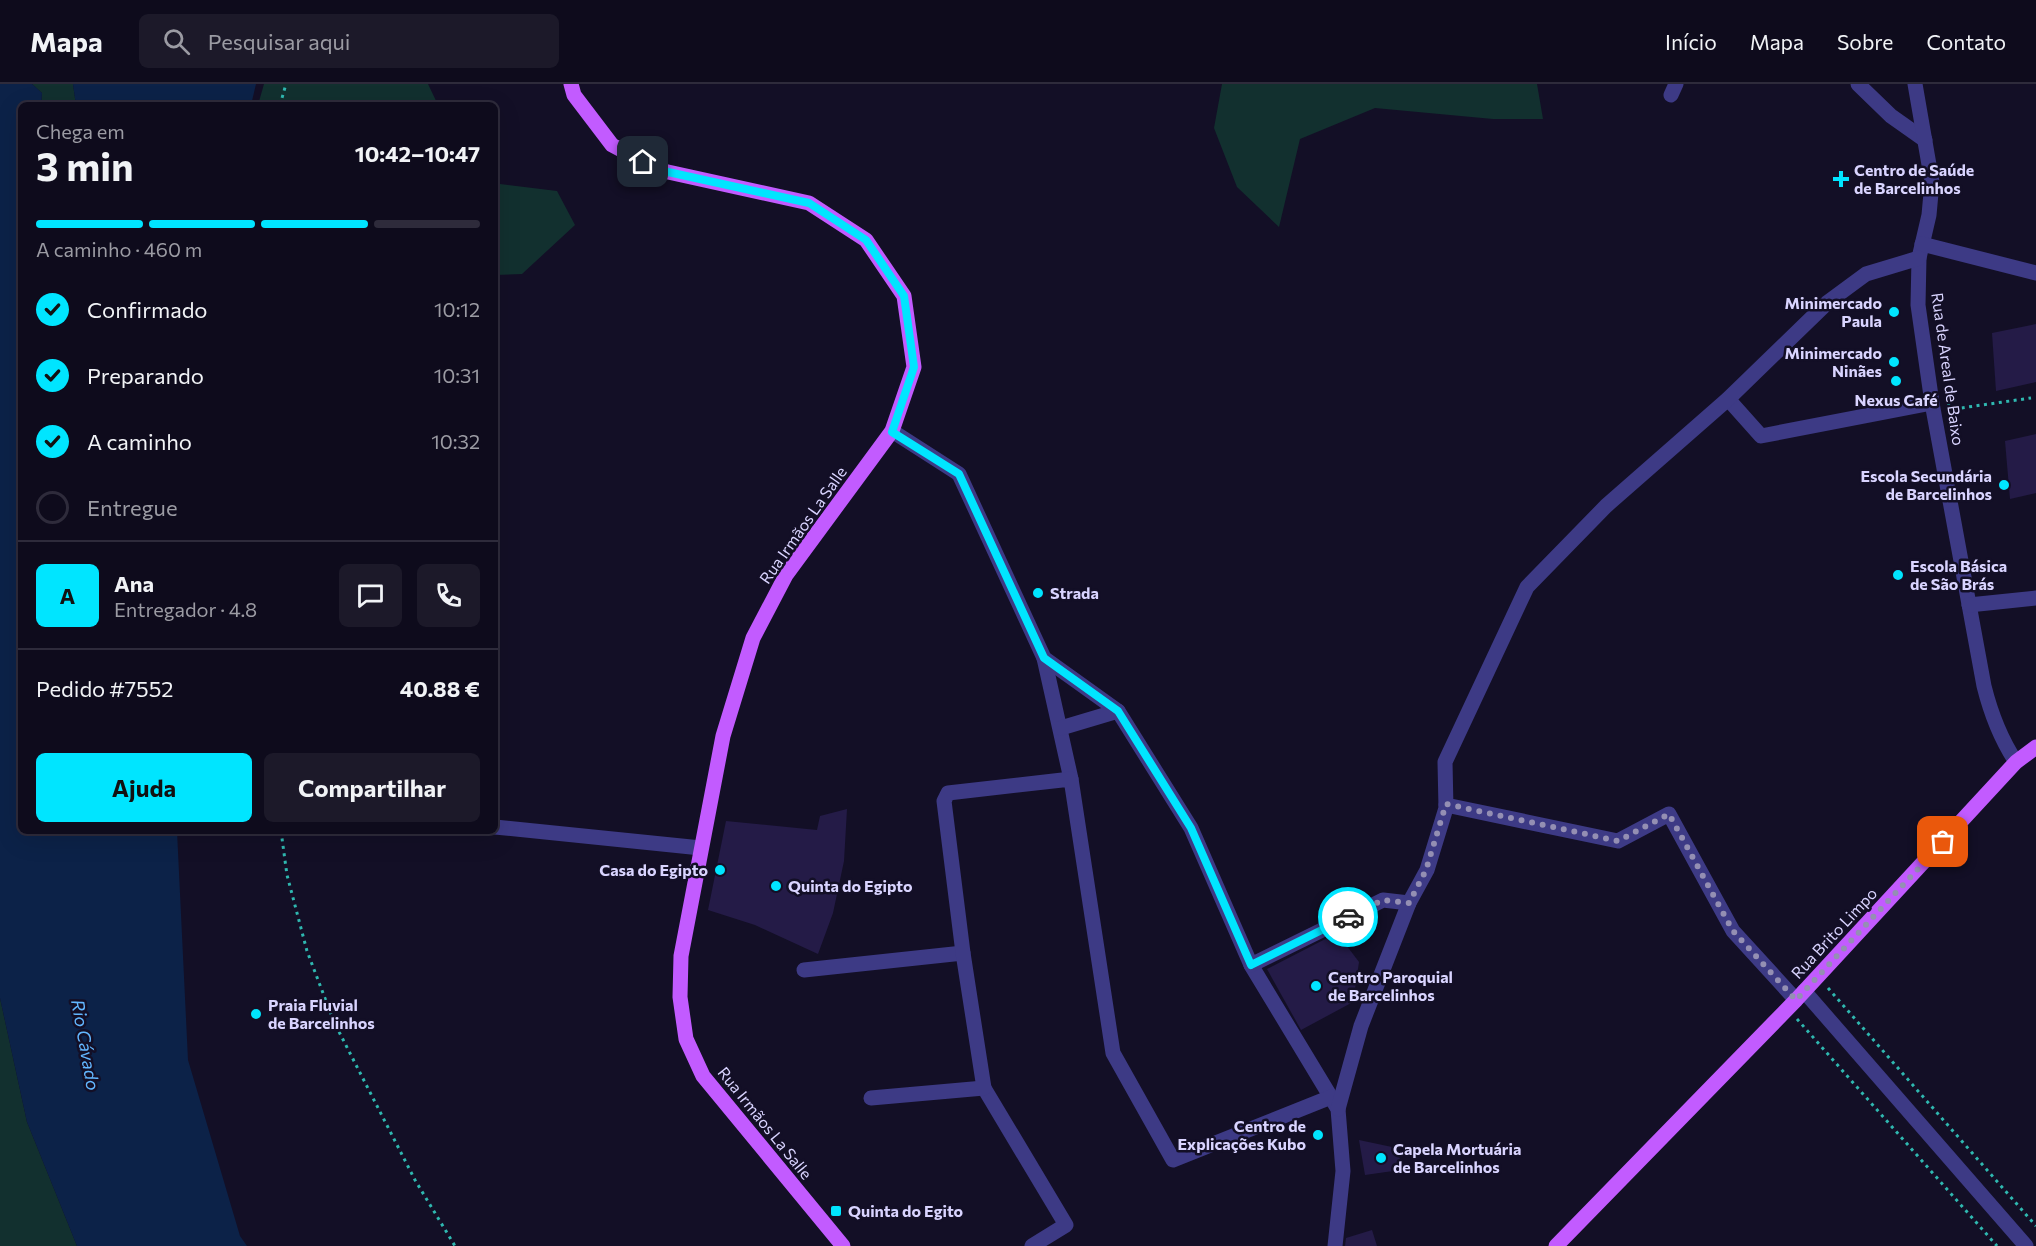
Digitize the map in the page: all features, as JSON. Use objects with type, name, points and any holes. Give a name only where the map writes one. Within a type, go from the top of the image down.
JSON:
[{"type":"main road","name":"Rua Irmãos La Salle","points":[[571,84],[574,95],[612,145],[659,170],[809,203],[866,240],[904,296],[914,367],[892,432],[786,575],[753,638],[723,736],[681,956],[680,996],[686,1039],[703,1076],[843,1246]]},
{"type":"main road","name":"Rua Brito Limpo","points":[[1556,1246],[1796,1000],[2016,762],[2036,747]]},
{"type":"street","points":[[1858,84],[1891,116],[1925,140]]},
{"type":"street","name":"Rua de Areal de Baixo","points":[[1915,84],[1932,182],[1932,200],[1920,251],[1918,305],[1932,402],[1984,686],[1993,718],[2005,745],[2016,762]]},
{"type":"street","points":[[1334,1103],[1409,903],[1426,870],[1446,804],[1444,762],[1527,587],[1606,506],[1728,399],[1828,302],[1866,274],[1920,251],[2036,273]]},
{"type":"street","points":[[1728,399],[1761,436],[1932,402]]},
{"type":"street","points":[[892,432],[959,474],[1044,658],[1071,779],[1113,1053],[1173,1160],[1334,1103]]},
{"type":"street","points":[[1969,605],[2036,598]]},
{"type":"street","points":[[1044,658],[1118,711],[1191,828],[1251,965],[1334,1103],[1343,1171],[1335,1246]]},
{"type":"street","points":[[1061,728],[1118,711]]},
{"type":"street","points":[[1032,1246],[1066,1225],[984,1088],[963,953],[944,801],[948,793],[1071,779]]},
{"type":"street","points":[[1446,804],[1618,841],[1669,814],[1733,931],[2020,1244]]},
{"type":"street","points":[[498,827],[701,848]]},
{"type":"street","points":[[1251,965],[1383,900],[1409,903]]},
{"type":"street","points":[[804,970],[963,953]]},
{"type":"street","points":[[871,1098],[984,1088]]},
{"type":"path","points":[[281,102],[286,84]]},
{"type":"path","points":[[1932,402],[1961,408],[2031,398]]},
{"type":"path","points":[[281,834],[287,875],[307,951],[334,1022],[415,1180],[455,1246]]},
{"type":"path","points":[[1825,969],[1828,990],[2036,1226]]},
{"type":"path","points":[[1796,1000],[1997,1246]]},
{"type":"green space","points":[[32,84],[73,84],[76,102],[41,102],[42,93]]},
{"type":"green space","points":[[264,84],[428,84],[437,102],[259,102]]},
{"type":"green space","points":[[1222,84],[1537,84],[1543,119],[1493,119],[1375,108],[1300,139],[1279,227],[1237,187],[1214,128]]},
{"type":"green space","points":[[498,182],[557,191],[575,225],[522,274],[498,275]]},
{"type":"green space","points":[[0,998],[27,1122],[77,1246],[0,1246]]},
{"type":"water","name":"Rio Cávado","points":[[0,84],[32,84],[42,93],[41,102],[18,102],[18,834],[177,834],[188,1060],[240,1236],[247,1246],[77,1246],[27,1122],[0,998]]},
{"type":"water","points":[[73,84],[256,84],[252,102],[76,102]]},
{"type":"building","points":[[2036,324],[2036,382],[1996,391],[1992,333]]},
{"type":"building","points":[[2036,434],[2036,493],[2010,499],[2005,441]]},
{"type":"building","name":"Quinta do Egipto","points":[[847,809],[844,861],[833,913],[818,954],[755,925],[708,910],[726,821],[817,830],[820,816]]},
{"type":"building","name":"Centro Paroquial de Barcelinhos","points":[[1337,933],[1359,962],[1353,1002],[1301,1030],[1267,969]]},
{"type":"building","name":"Capela Mortuária de Barcelinhos","points":[[1359,1140],[1392,1147],[1407,1169],[1365,1175]]},
{"type":"building","points":[[1372,1230],[1377,1246],[1345,1246],[1346,1238]]},
{"type":"way so far","points":[[1348,917],[1383,900],[1409,903],[1426,870],[1446,804],[1618,841],[1669,814],[1733,931],[1796,1000],[1943,842]]},
{"type":"place","name":"Centro de Saúde de Barcelinhos","points":[[1841,179]]},
{"type":"place","name":"Minimercado Paula","points":[[1894,312]]},
{"type":"place","name":"Minimercado Ninães","points":[[1894,362]]},
{"type":"place","name":"Nexus Café","points":[[1896,381]]},
{"type":"place","name":"Escola Secundária de Barcelinhos","points":[[2004,485]]},
{"type":"place","name":"Escola Básica de São Brás","points":[[1898,575]]},
{"type":"place","name":"Strada","points":[[1038,593]]},
{"type":"place","name":"Casa do Egipto","points":[[720,870]]},
{"type":"place","name":"Quinta do Egipto","points":[[776,886]]},
{"type":"place","name":"Centro Paroquial de Barcelinhos","points":[[1316,986]]},
{"type":"place","name":"Praia Fluvial de Barcelinhos","points":[[256,1014]]},
{"type":"place","name":"Centro de Explicações Kubo","points":[[1318,1135]]},
{"type":"place","name":"Capela Mortuária de Barcelinhos","points":[[1381,1158]]},
{"type":"place","name":"Quinta do Egito","points":[[836,1211]]},
{"type":"route","points":[[643,162],[659,170],[809,203],[866,240],[904,296],[914,367],[892,432],[959,474],[1044,658],[1118,711],[1191,828],[1251,965],[1348,917]]}]
